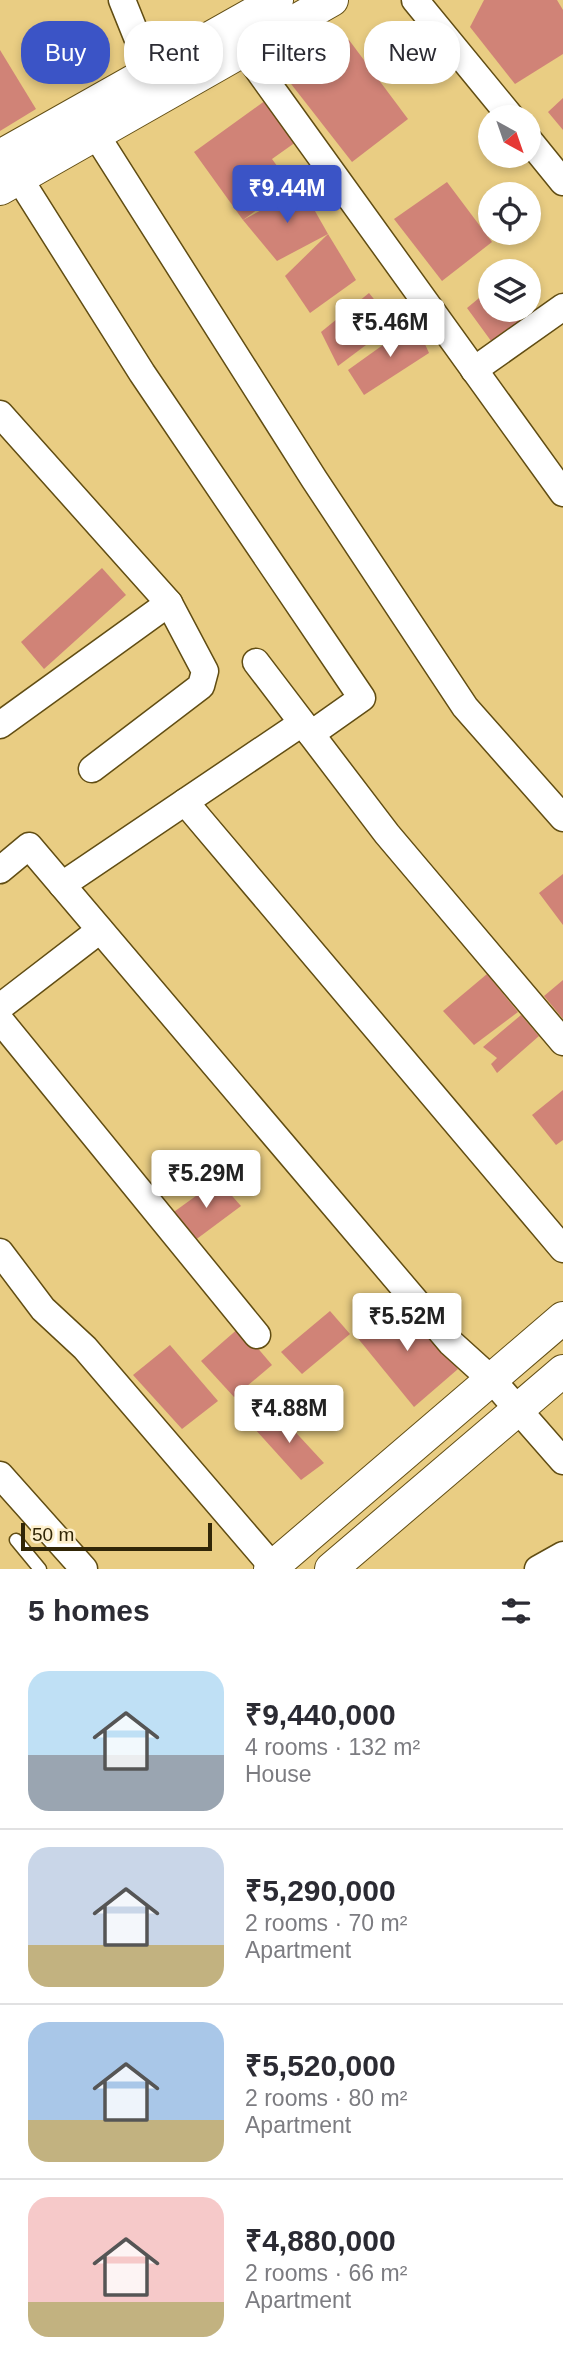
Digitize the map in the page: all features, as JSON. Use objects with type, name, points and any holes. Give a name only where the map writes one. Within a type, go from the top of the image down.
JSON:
[{"type":"street","points":[[122,0],[130,21]]},
{"type":"street","points":[[6,174],[96,135],[236,39],[277,0]]},
{"type":"street","points":[[223,44],[332,0]]},
{"type":"street","points":[[415,0],[501,105]]},
{"type":"street","points":[[236,39],[563,493]]},
{"type":"street","points":[[6,174],[134,84]]},
{"type":"street","points":[[96,135],[306,467],[465,707],[562,813]]},
{"type":"street","points":[[541,155],[563,182]]},
{"type":"street","points":[[6,174],[362,698],[185,803],[62,885]]},
{"type":"street","points":[[474,370],[563,307]]},
{"type":"street","points":[[0,414],[169,603],[205,671],[201,686],[92,769]]},
{"type":"street","points":[[0,725],[169,603]]},
{"type":"street","points":[[256,662],[387,834],[563,1042]]},
{"type":"street","points":[[185,803],[563,1249]]},
{"type":"street","points":[[0,870],[29,846],[451,1343],[519,1408],[563,1461]]},
{"type":"street","points":[[0,1007],[100,930]]},
{"type":"street","points":[[0,1020],[257,1335]]},
{"type":"street","points":[[0,1252],[43,1309],[85,1348],[271,1568],[493,1381],[563,1318]]},
{"type":"street","points":[[331,1569],[563,1371]]},
{"type":"street","points":[[0,1475],[85,1569]]},
{"type":"street","points":[[538,1569],[563,1555]]},
{"type":"lane","points":[[16,1541],[40,1569]]},
{"type":"building","points":[[484,0],[557,0],[563,10],[563,54],[515,84],[470,27]]},
{"type":"building","points":[[350,41],[364,60],[364,84],[382,84],[408,119],[352,162],[291,84],[350,84]]},
{"type":"building","points":[[0,50],[36,109],[0,131]]},
{"type":"building","points":[[273,95],[303,137],[272,159],[291,185],[243,220],[194,152]]},
{"type":"building","points":[[563,98],[563,130],[548,112]]},
{"type":"building","points":[[447,182],[478,223],[478,245],[488,245],[442,281],[394,219]]},
{"type":"building","points":[[302,188],[328,234],[277,261],[243,220]]},
{"type":"building","points":[[328,234],[356,280],[310,313],[285,276]]},
{"type":"building","points":[[369,293],[394,324],[338,366],[321,332]]},
{"type":"building","points":[[478,299],[478,322],[541,322],[494,345],[467,308]]},
{"type":"building","points":[[415,322],[429,353],[364,395],[348,370]]},
{"type":"building","points":[[102,568],[126,595],[44,669],[21,642]]},
{"type":"building","points":[[563,874],[563,925],[539,893]]},
{"type":"building","points":[[487,974],[518,1012],[474,1045],[443,1011]]},
{"type":"building","points":[[563,980],[563,1019],[544,996]]},
{"type":"building","points":[[521,1015],[539,1036],[497,1073],[491,1064],[497,1058],[483,1047]]},
{"type":"building","points":[[563,1090],[563,1140],[556,1145],[532,1115]]},
{"type":"building","points":[[218,1180],[241,1206],[194,1241],[171,1214]]},
{"type":"building","points":[[398,1300],[458,1369],[414,1407],[356,1336]]},
{"type":"building","points":[[330,1311],[350,1334],[302,1374],[281,1352]]},
{"type":"building","points":[[240,1327],[272,1365],[234,1397],[201,1361]]},
{"type":"building","points":[[170,1345],[218,1401],[182,1429],[133,1375]]},
{"type":"building","points":[[275,1410],[324,1463],[301,1480],[254,1428]]}]
